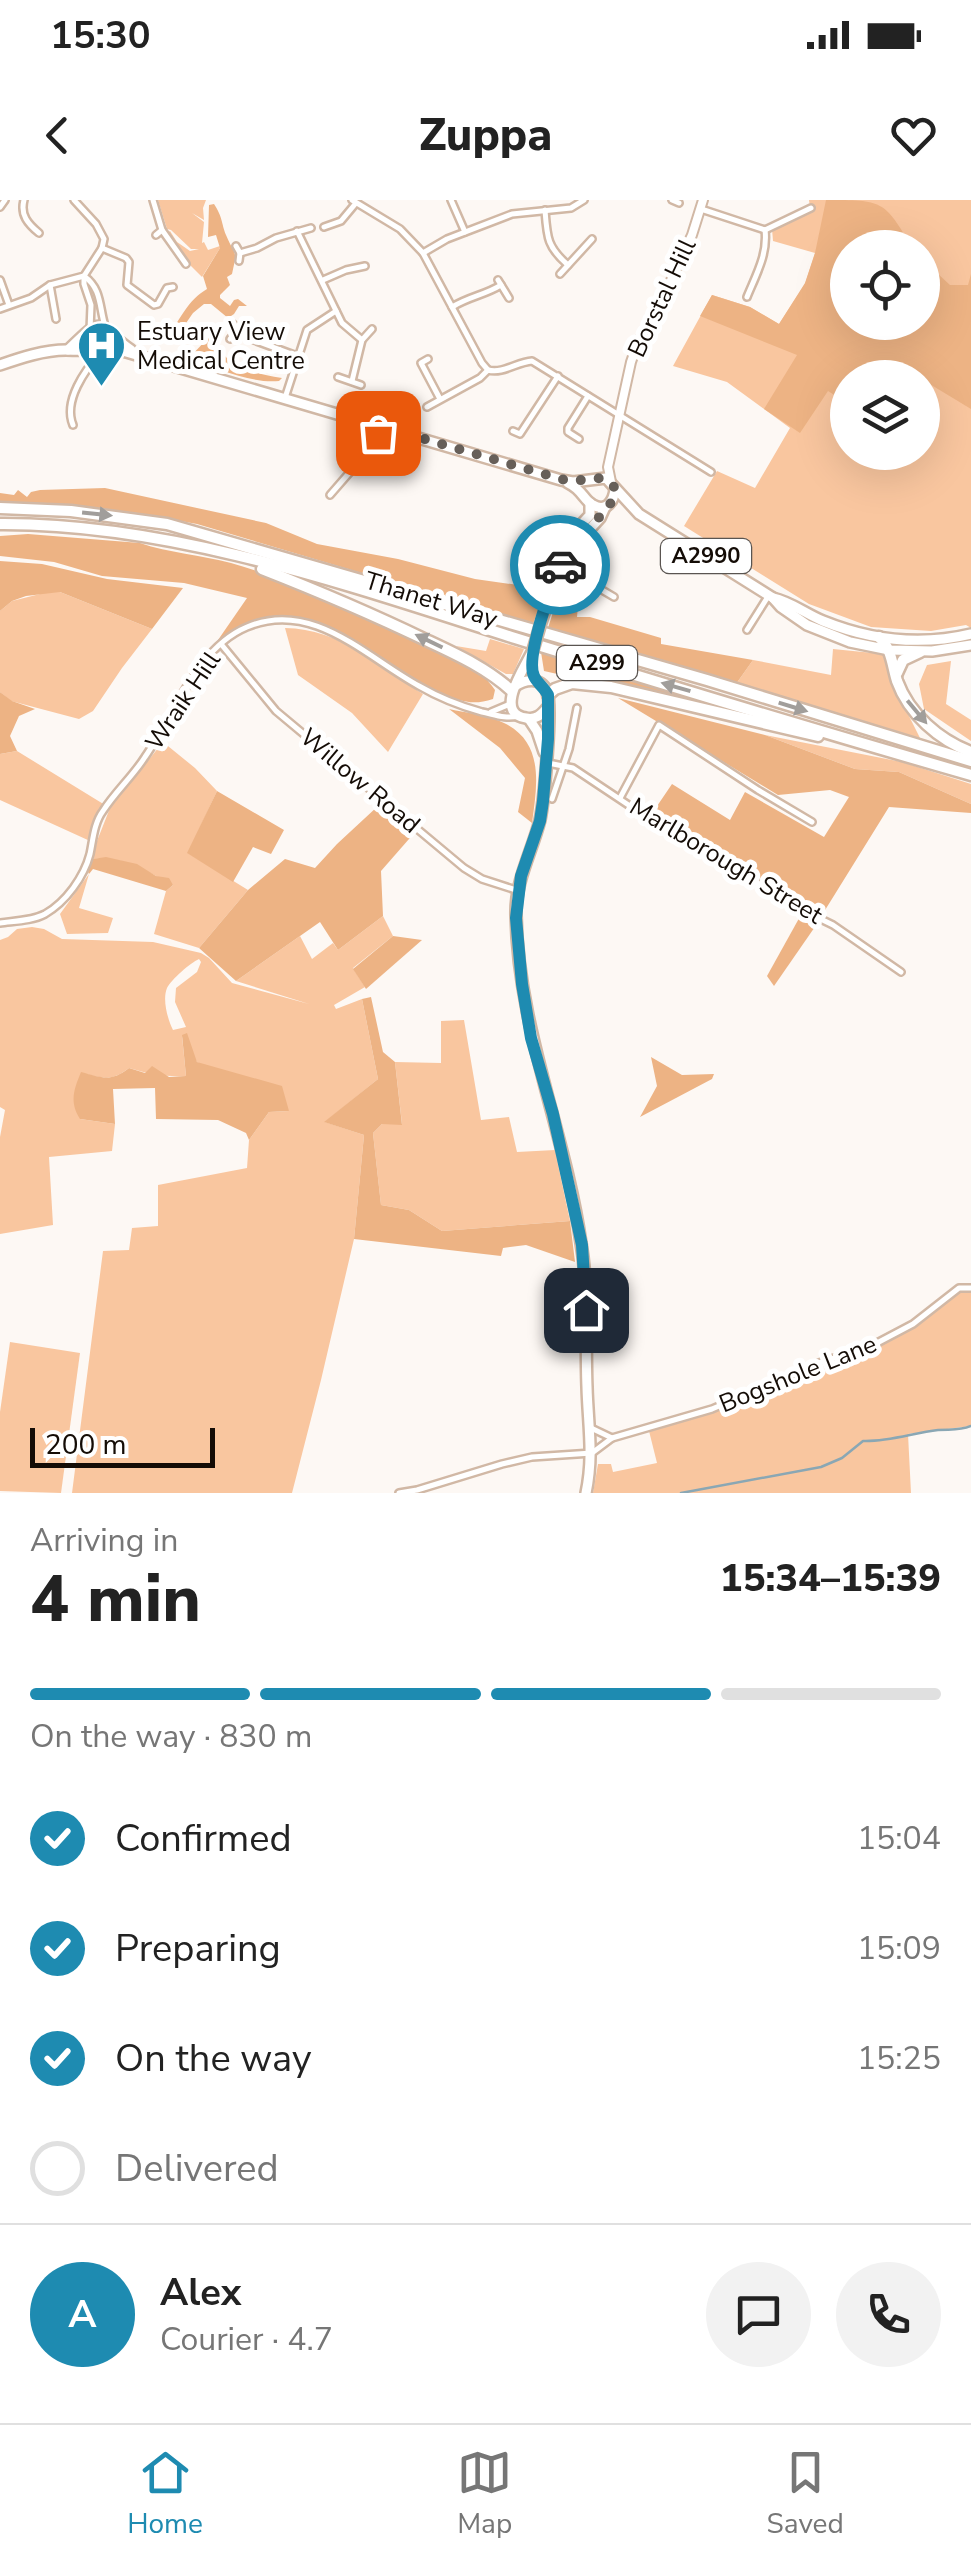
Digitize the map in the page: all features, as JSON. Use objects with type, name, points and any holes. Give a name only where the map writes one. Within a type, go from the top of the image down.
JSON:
[{"type":"highway","name":"Thanet Way","points":[[0,508],[71,511],[167,524],[707,680],[971,761]]},
{"type":"highway","name":"Thanet Way","points":[[0,524],[135,535],[224,553],[971,774]]},
{"type":"highway","points":[[224,553],[373,614],[489,672],[512,694]]},
{"type":"highway","points":[[879,637],[889,650],[907,701],[919,717],[955,746],[971,752]]},
{"type":"highway","points":[[896,677],[903,660],[920,652]]},
{"type":"highway","points":[[548,701],[562,686],[572,683],[619,688],[892,752]]},
{"type":"main road","name":"Borstal Hill","points":[[613,484],[608,467],[631,362],[692,235],[702,204]]},
{"type":"main road","points":[[68,350],[89,331],[97,325],[108,329],[112,343],[98,348],[87,340],[89,331]]},
{"type":"main road","name":"A2990","points":[[108,329],[128,348],[153,360]]},
{"type":"main road","name":"A2990","points":[[0,365],[68,350],[114,349],[561,480],[576,486],[598,507],[639,514]]},
{"type":"main road","name":"Borstal Hill","points":[[595,478],[610,455]]},
{"type":"main road","points":[[578,482],[603,467]]},
{"type":"main road","name":"A2990","points":[[561,480],[578,482],[602,477],[639,514],[771,596],[796,619],[825,633],[889,650],[920,652],[971,645]]},
{"type":"main road","points":[[512,694],[533,650],[570,538],[590,515],[586,488],[595,478]]},
{"type":"main road","points":[[560,565],[614,499],[613,484]]},
{"type":"main road","name":"A2990","points":[[771,596],[836,626],[879,637],[921,641],[971,634]]},
{"type":"main road","points":[[533,650],[532,670],[536,681],[546,689],[548,701],[546,762],[540,821],[521,876],[516,918],[526,1012],[582,1245],[592,1453],[586,1493]]},
{"type":"main road","points":[[512,694],[525,681],[536,681]]},
{"type":"main road","points":[[512,694],[541,739],[546,762]]},
{"type":"main road","points":[[524,717],[540,716],[548,701]]},
{"type":"street","points":[[0,207],[4,200]]},
{"type":"street","points":[[24,200],[26,220],[39,233]]},
{"type":"street","points":[[74,200],[104,239],[84,276],[92,305],[89,331]]},
{"type":"street","points":[[153,200],[159,232],[186,264]]},
{"type":"street","points":[[450,200],[465,232]]},
{"type":"street","points":[[423,253],[512,214],[570,208],[584,200]]},
{"type":"street","points":[[324,227],[349,214],[354,201],[400,229],[423,253],[488,370],[497,372],[532,362],[711,472]]},
{"type":"street","points":[[702,204],[766,230],[811,208]]},
{"type":"street","points":[[545,210],[548,241],[568,265]]},
{"type":"street","points":[[332,214],[337,223]]},
{"type":"street","points":[[239,261],[238,250],[249,251],[311,228]]},
{"type":"street","points":[[747,297],[764,256],[766,230]]},
{"type":"street","points":[[297,231],[347,329],[362,340]]},
{"type":"street","points":[[560,274],[592,238]]},
{"type":"street","points":[[102,248],[130,262],[127,285],[154,304],[158,304],[167,288],[173,287]]},
{"type":"street","points":[[323,280],[365,266]]},
{"type":"street","points":[[0,309],[31,298],[50,285],[84,276]]},
{"type":"street","points":[[84,276],[100,298],[108,329]]},
{"type":"street","points":[[0,280],[9,305]]},
{"type":"street","points":[[452,307],[470,296],[488,293],[499,283],[509,298]]},
{"type":"street","points":[[50,285],[56,319]]},
{"type":"street","points":[[285,398],[308,330],[336,310]]},
{"type":"street","points":[[233,324],[232,336],[298,356]]},
{"type":"street","points":[[352,381],[362,340],[372,329]]},
{"type":"street","points":[[73,426],[69,415],[76,387],[98,348]]},
{"type":"street","points":[[90,367],[89,358],[98,348]]},
{"type":"street","points":[[428,359],[421,363],[440,399]]},
{"type":"street","points":[[427,408],[488,370]]},
{"type":"street","points":[[338,376],[361,386]]},
{"type":"street","points":[[513,432],[520,434],[558,376]]},
{"type":"street","points":[[579,440],[568,428],[588,396]]},
{"type":"street","points":[[600,402],[622,403]]},
{"type":"street","points":[[330,495],[370,449],[380,426]]},
{"type":"street","points":[[583,594],[592,547],[584,534]]},
{"type":"street","points":[[584,580],[614,597]]},
{"type":"street","points":[[747,630],[771,596]]},
{"type":"street","name":"Wraik Hill","points":[[0,923],[44,914],[70,891],[82,874],[101,813],[148,754],[186,688],[221,644],[256,624],[284,619],[306,622],[351,642],[434,694],[504,718],[524,717]]},
{"type":"street","name":"Willow Road","points":[[221,644],[276,710],[464,868],[482,879],[518,891]]},
{"type":"street","points":[[488,713],[512,694]]},
{"type":"street","points":[[552,799],[564,765],[574,712]]},
{"type":"street","points":[[620,798],[659,724],[812,822]]},
{"type":"street","name":"Marlborough Street","points":[[546,762],[573,768],[794,906],[833,925],[901,972]]},
{"type":"street","name":"Bogshole Lane","points":[[592,1453],[612,1438],[712,1408],[826,1360],[858,1353],[913,1324],[959,1288],[971,1288]]},
{"type":"street","points":[[590,1428],[612,1438]]},
{"type":"street","points":[[399,1493],[502,1464],[592,1453]]},
{"type":"shaded area","points":[[158,200],[206,200],[204,220],[192,213],[204,222],[202,243],[208,250],[220,248],[202,277],[165,235],[170,231],[190,251],[199,249],[191,249],[171,230],[167,229]]},
{"type":"shaded area","points":[[809,200],[971,200],[971,628],[966,625],[931,631],[871,627],[809,604],[684,526],[717,471],[755,488],[790,428],[727,382],[673,366],[712,295],[750,307],[779,324],[805,284],[815,253],[773,241],[772,229],[810,208]]},
{"type":"shaded area","points":[[826,200],[871,202],[888,211],[901,230],[830,230],[830,340],[940,340],[940,276],[950,285],[968,285],[971,274],[971,409],[940,390],[940,360],[830,360],[830,392],[800,433],[764,409],[797,355],[700,316],[712,295],[750,307],[779,324],[805,283]]},
{"type":"shaded area","points":[[214,204],[235,256],[232,274],[227,277],[230,285],[220,298],[230,306],[238,299],[247,306],[239,306],[228,318],[211,304],[204,304],[175,339],[168,338],[189,305],[207,289],[203,276],[220,248],[216,235],[208,237],[209,205]]},
{"type":"shaded area","points":[[210,336],[224,355],[240,367],[282,378],[257,380],[188,359]]},
{"type":"shaded area","points":[[105,488],[266,523],[317,544],[475,579],[518,585],[526,582],[548,552],[546,589],[533,624],[197,524],[67,506],[0,505],[0,493],[14,495],[18,490],[27,497],[40,490]]},
{"type":"shaded area","points":[[28,534],[140,543],[231,563],[279,579],[349,607],[460,660],[488,681],[495,690],[493,699],[466,702],[441,693],[335,630],[309,620],[282,617],[252,623],[220,642],[247,598],[184,583],[102,576],[54,562],[0,556],[0,536]]},
{"type":"shaded area","points":[[0,561],[42,564],[107,579],[183,588],[152,629],[60,592],[26,596],[0,611]]},
{"type":"shaded area","points":[[60,592],[152,629],[93,711],[79,719],[11,701],[0,692],[0,611],[12,601]]},
{"type":"shaded area","points":[[559,593],[579,595],[577,617],[590,617],[661,638],[661,644],[753,660],[736,684],[548,628]]},
{"type":"shaded area","points":[[285,628],[341,642],[423,694],[388,752],[352,713],[298,675]]},
{"type":"shaded area","points":[[490,639],[524,649],[513,674],[506,674],[456,646],[486,651]]},
{"type":"shaded area","points":[[833,649],[883,654],[921,740],[736,684],[753,660],[831,675]]},
{"type":"shaded area","points":[[541,652],[797,728],[636,687],[544,671]]},
{"type":"shaded area","points":[[951,661],[946,704],[971,720],[971,741],[924,709],[919,684],[927,665]]},
{"type":"shaded area","points":[[0,692],[35,709],[19,716],[10,736],[17,751],[0,754]]},
{"type":"shaded area","points":[[618,698],[765,735],[855,769],[899,772],[971,804],[971,813],[889,807],[822,915],[653,812],[672,784],[730,820],[745,792],[824,837],[849,797],[830,790],[778,795]]},
{"type":"shaded area","points":[[449,709],[498,720],[526,742],[536,780],[532,823],[518,812],[525,778],[500,748]]},
{"type":"shaded area","points":[[765,735],[902,762],[971,784],[971,804],[899,772],[855,769]]},
{"type":"shaded area","points":[[163,742],[217,791],[188,853],[248,890],[199,948],[154,934],[166,891],[173,885],[125,862],[93,859],[110,808]]},
{"type":"shaded area","points":[[17,751],[105,805],[90,841],[0,800],[0,754]]},
{"type":"shaded area","points":[[217,791],[284,830],[271,854],[253,847],[233,882],[187,853]]},
{"type":"shaded area","points":[[378,806],[416,831],[381,871],[383,916],[338,950],[320,922],[236,981],[199,948],[248,890],[285,859],[315,868]]},
{"type":"shaded area","points":[[106,857],[137,864],[156,876],[169,878],[173,885],[166,891],[93,869],[89,874],[93,859]]},
{"type":"shaded area","points":[[89,874],[79,908],[113,918],[108,933],[67,934],[60,914]]},
{"type":"shaded area","points":[[802,913],[819,921],[774,986],[767,976]]},
{"type":"shaded area","points":[[383,916],[393,936],[353,968],[365,987],[334,1005],[336,1009],[362,999],[378,1079],[325,1122],[364,1135],[354,1239],[292,1493],[72,1493],[103,1251],[129,1250],[132,1228],[158,1226],[158,1185],[247,1168],[249,1140],[269,1112],[289,1111],[197,1062],[182,1036],[186,1076],[157,1075],[129,1068],[106,1078],[81,1073],[80,1119],[115,1124],[112,1151],[49,1157],[53,1225],[0,1234],[0,1137],[5,1110],[0,1107],[0,940],[17,929],[32,927],[62,939],[153,942],[201,953],[232,983],[309,1004],[236,981],[300,936],[312,959],[333,943],[338,950]],"holes":[[[199,959],[197,972],[176,988],[175,1002],[186,1027],[173,1030],[165,1004],[167,988],[191,964]]]},
{"type":"shaded area","points":[[393,936],[422,940],[366,989],[353,969]]},
{"type":"shaded area","points":[[371,997],[383,1052],[395,1062],[402,1125],[382,1124],[373,1133],[381,1205],[409,1210],[442,1231],[570,1221],[575,1262],[526,1245],[503,1248],[501,1256],[354,1239],[364,1135],[324,1122],[378,1079],[362,999]]},
{"type":"shaded area","points":[[464,1020],[481,1120],[509,1117],[517,1152],[555,1150],[570,1221],[442,1231],[409,1210],[381,1205],[373,1133],[382,1124],[402,1124],[395,1062],[441,1063],[441,1021]]},
{"type":"shaded area","points":[[187,1033],[197,1062],[282,1086],[289,1111],[269,1112],[249,1140],[246,1133],[218,1120],[156,1119],[155,1088],[113,1089],[115,1124],[80,1119],[74,1096],[81,1072],[106,1078],[129,1068],[145,1073],[152,1066],[169,1077],[186,1076],[182,1035]]},
{"type":"shaded area","points":[[651,1057],[682,1075],[714,1074],[712,1079],[640,1117],[657,1086]]},
{"type":"shaded area","points":[[963,1290],[971,1292],[971,1426],[908,1434],[911,1493],[593,1493],[598,1464],[611,1464],[613,1472],[657,1463],[649,1431],[709,1413],[775,1383],[788,1385],[788,1379],[829,1363],[858,1357],[909,1329]]},
{"type":"shaded area","points":[[10,1342],[80,1353],[61,1493],[0,1491],[0,1412]]},
{"type":"waterway","points":[[681,1493],[821,1467],[842,1458],[863,1441],[971,1426]]},
{"type":"way so far","points":[[378,433],[380,426],[568,481],[602,477],[611,482],[614,499],[560,565]]},
{"type":"place","name":"Estuary View Medical Centre","points":[[102,388]]},
{"type":"route","points":[[560,565],[533,650],[534,677],[546,689],[549,701],[546,780],[540,821],[521,876],[516,918],[531,1038],[553,1114],[582,1245],[586,1310]]}]
